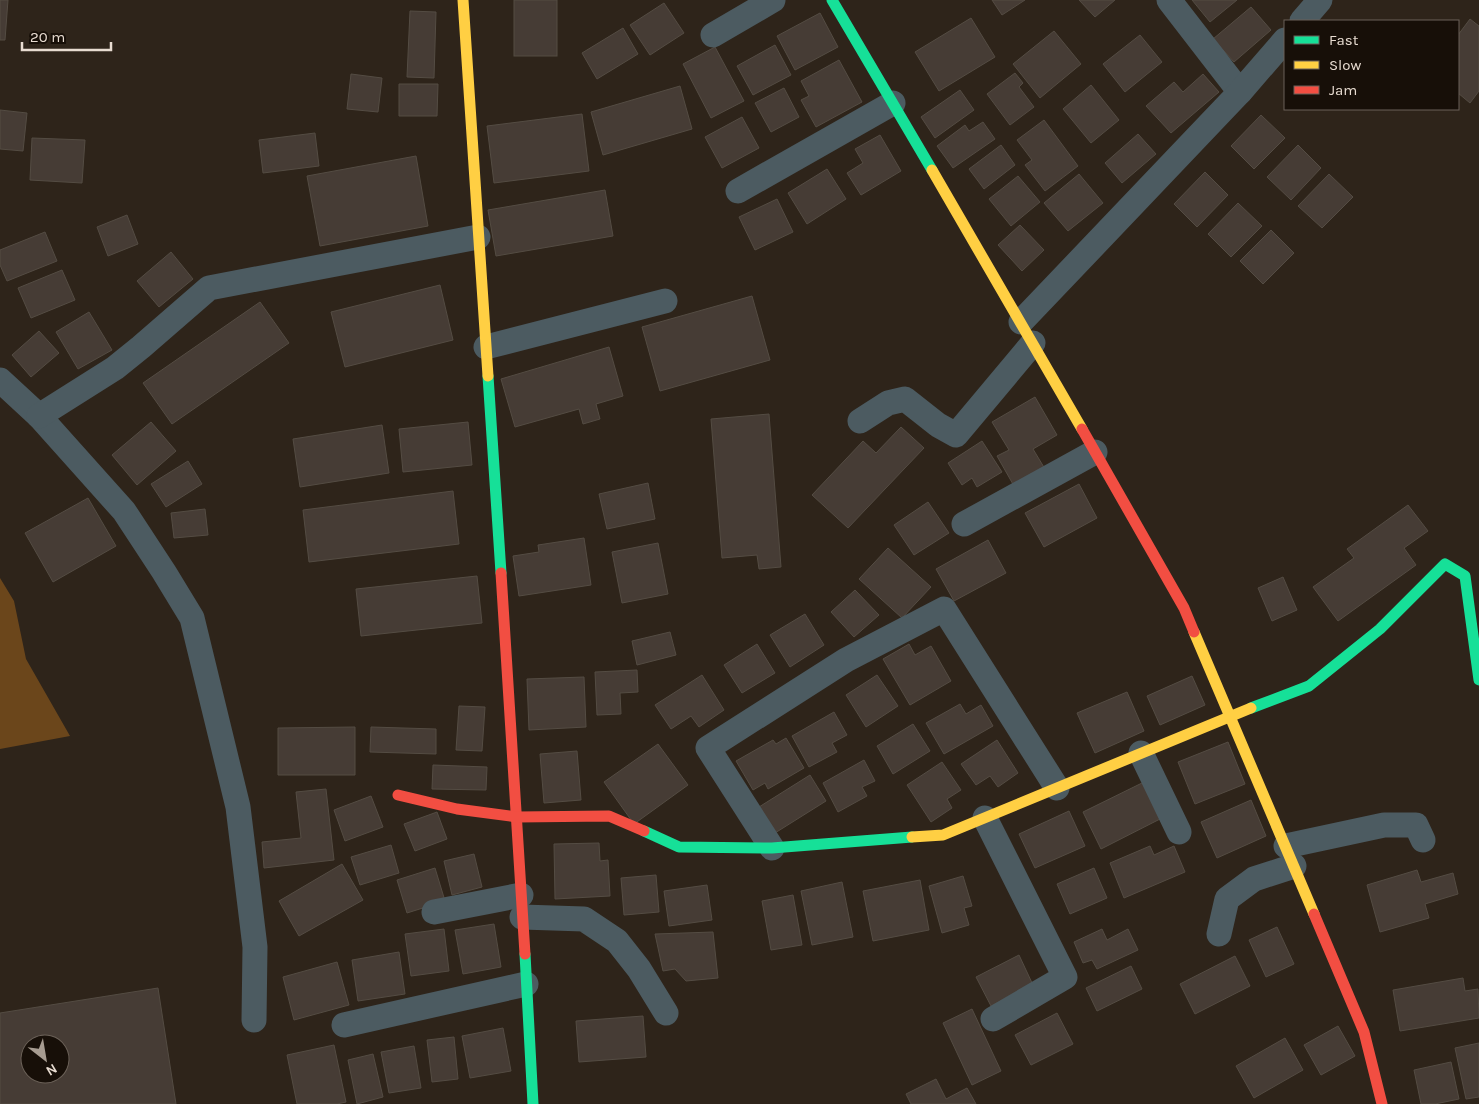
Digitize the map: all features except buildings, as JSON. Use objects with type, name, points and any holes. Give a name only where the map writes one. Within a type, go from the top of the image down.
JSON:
[{"type":"street","points":[[463,0],[517,817],[533,1104]]},
{"type":"street","points":[[713,35],[773,0]]},
{"type":"street","points":[[832,0],[1021,322],[1184,608],[1364,1032],[1382,1104]]},
{"type":"street","points":[[1169,0],[1240,92]]},
{"type":"street","points":[[1303,20],[1320,0]]},
{"type":"street","points":[[1021,322],[1240,92],[1284,41]]},
{"type":"street","points":[[738,191],[893,103]]},
{"type":"street","points":[[39,416],[115,368],[208,288],[478,237]]},
{"type":"street","points":[[486,347],[665,300]]},
{"type":"street","points":[[860,421],[888,403],[905,399],[938,425],[956,435],[1033,343]]},
{"type":"street","points":[[0,380],[39,416],[124,511],[192,618],[238,807],[255,946],[254,1020]]},
{"type":"street","points":[[964,524],[1095,452]]},
{"type":"street","points":[[398,795],[457,809],[517,817],[609,816],[679,847],[772,848],[944,835],[1230,716],[1310,686],[1380,629],[1445,564],[1465,576],[1479,680]]},
{"type":"street","points":[[772,848],[708,748],[846,660],[944,609],[1056,788]]},
{"type":"street","points":[[1141,753],[1179,832]]},
{"type":"street","points":[[984,818],[1065,976],[994,1018]]},
{"type":"street","points":[[1220,934],[1227,899],[1290,856],[1384,825],[1416,825],[1423,840]]},
{"type":"street","points":[[434,912],[522,906],[584,919],[617,941],[639,969],[666,1013]]},
{"type":"street","points":[[344,1025],[526,984]]},
{"type":"shaded area","points":[[0,578],[14,601],[26,659],[70,736],[0,749]]},
{"type":"traffic: fast","points":[[832,0],[932,170]]},
{"type":"traffic: fast","points":[[488,376],[501,573]]},
{"type":"traffic: fast","points":[[1251,708],[1309,686],[1380,629],[1445,564],[1465,576],[1479,680]]},
{"type":"traffic: fast","points":[[644,831],[679,847],[772,848],[912,837]]},
{"type":"traffic: fast","points":[[525,954],[533,1104]]},
{"type":"traffic: slow","points":[[463,0],[488,376]]},
{"type":"traffic: slow","points":[[932,170],[1082,429]]},
{"type":"traffic: slow","points":[[1194,632],[1314,914]]},
{"type":"traffic: slow","points":[[912,837],[943,835],[1251,708]]},
{"type":"traffic: jam","points":[[1082,429],[1184,608],[1194,632]]},
{"type":"traffic: jam","points":[[501,573],[525,954]]},
{"type":"traffic: jam","points":[[398,795],[457,809],[517,817],[609,816],[644,831]]},
{"type":"traffic: jam","points":[[1314,914],[1364,1032],[1382,1104]]}]
